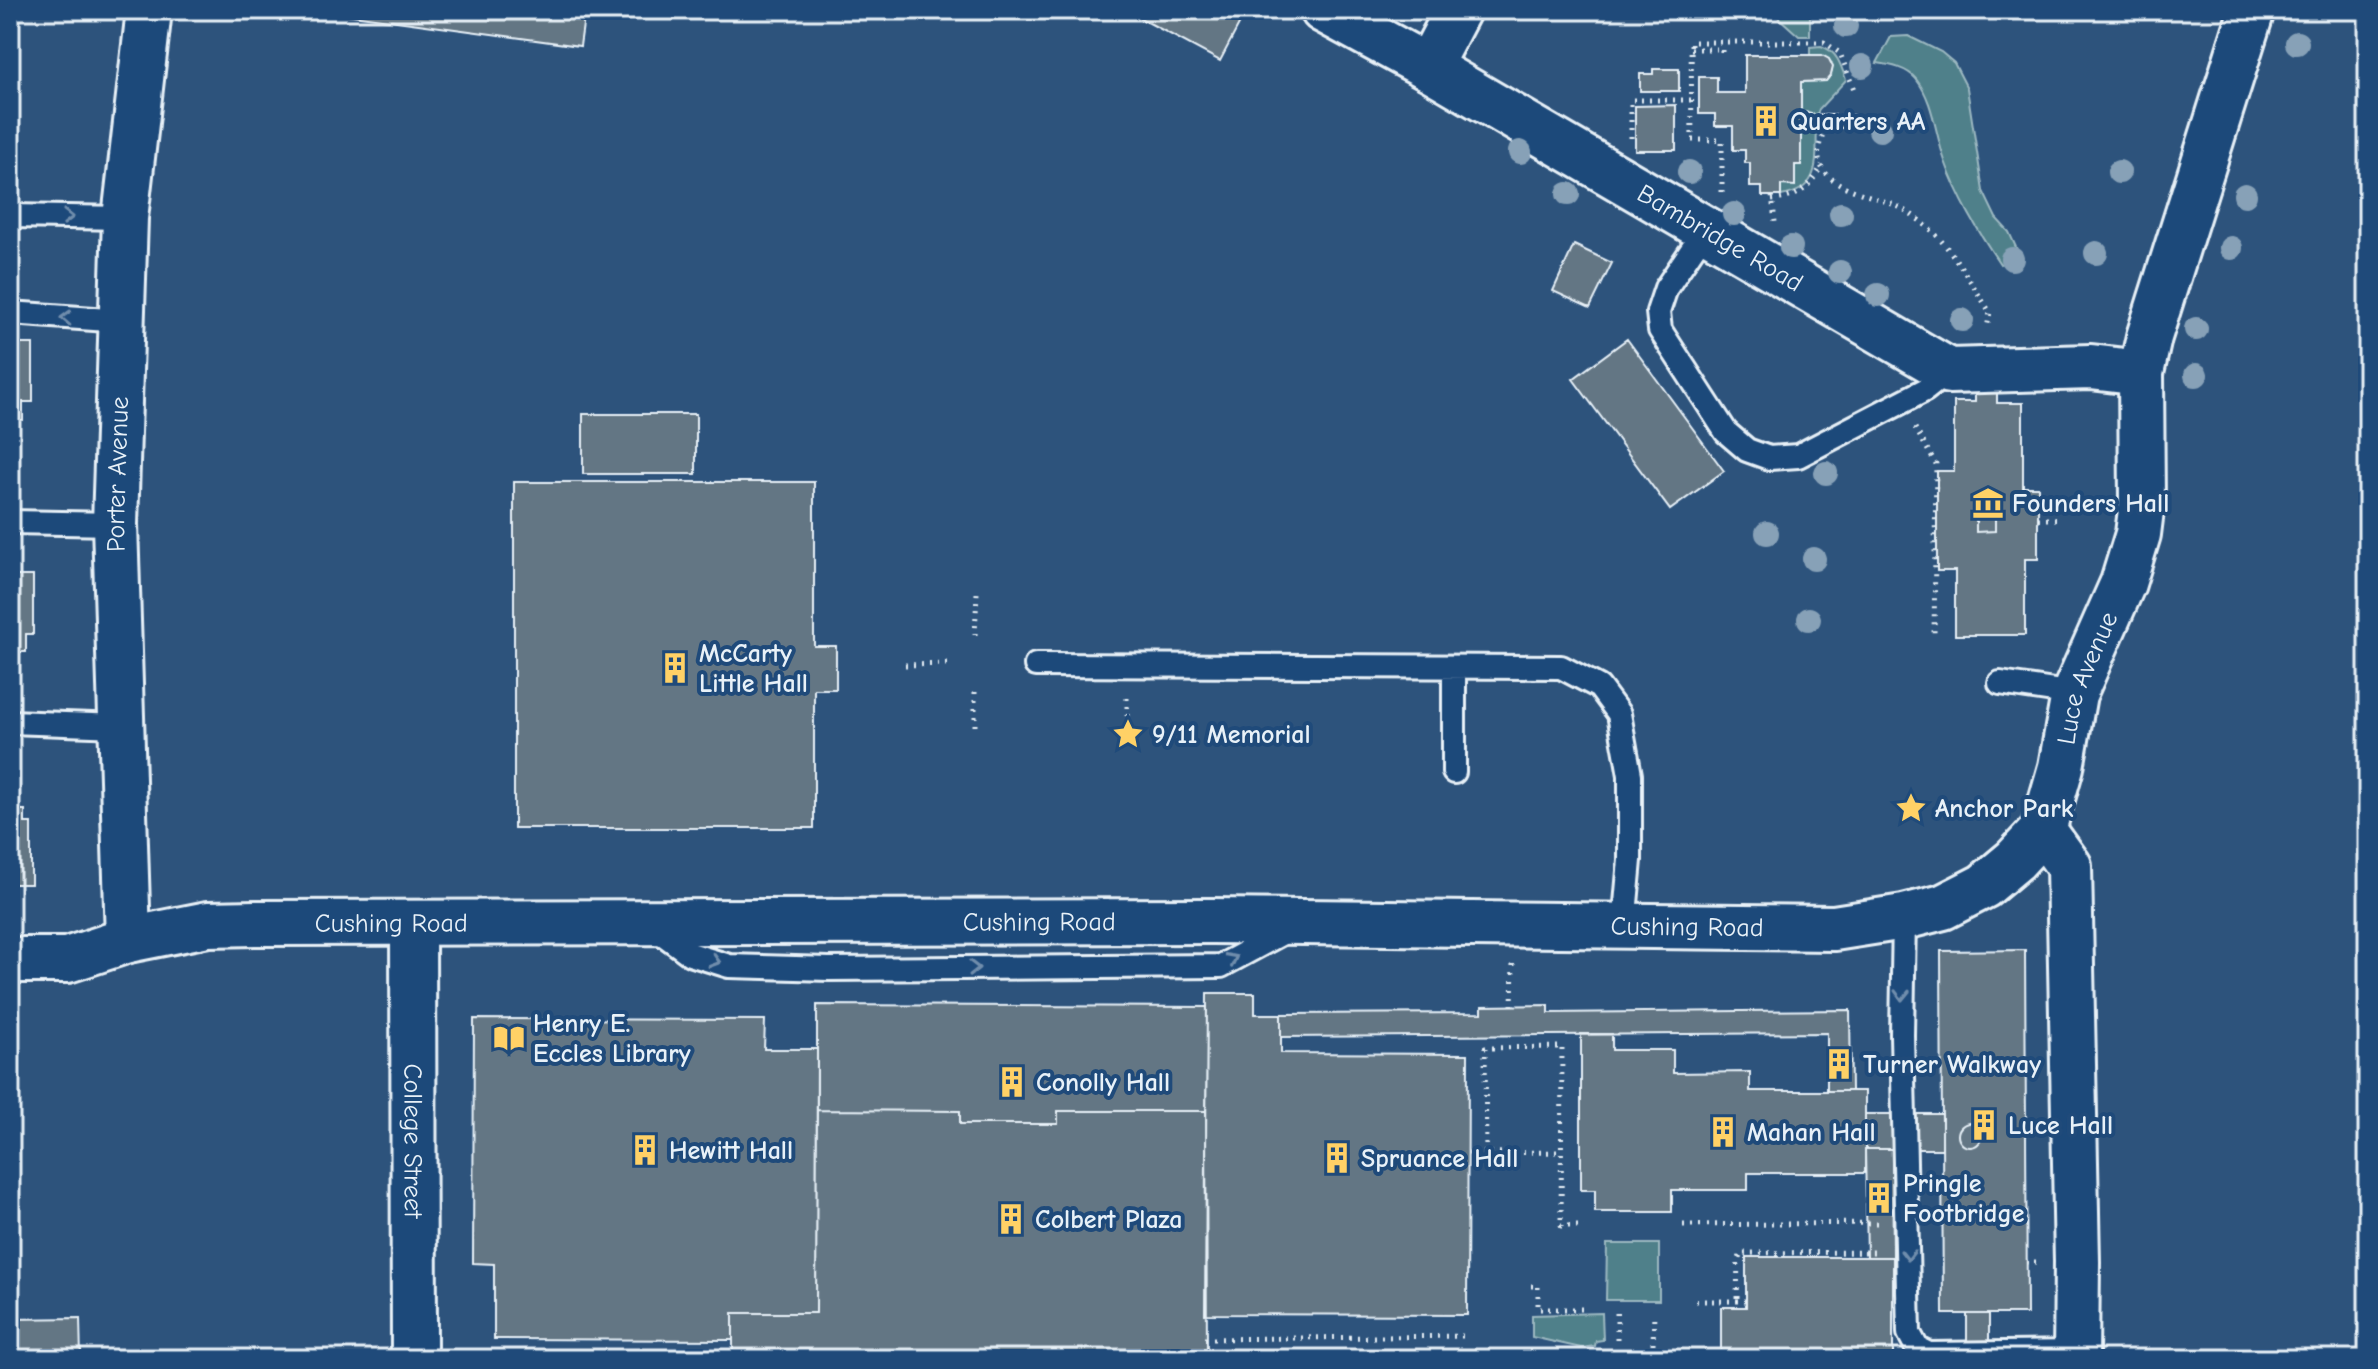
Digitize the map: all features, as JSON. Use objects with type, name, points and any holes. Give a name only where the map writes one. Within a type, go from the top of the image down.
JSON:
[{"type":"street","name":"Porter Avenue","points":[[128,940],[115,524],[125,218],[149,10]]},
{"type":"street","name":"Bambridge Road","points":[[1323,10],[1714,215],[1949,371]]},
{"type":"street","points":[[1428,67],[1458,10]]},
{"type":"street","name":"Luce Avenue","points":[[2043,830],[2061,767],[2074,694],[2123,583],[2138,534],[2142,502],[2141,373],[2164,285],[2252,10]]},
{"type":"street","points":[[1949,371],[2091,367],[2141,373]]},
{"type":"street","points":[[2043,830],[2069,866],[2076,1355]]},
{"type":"street","name":"Cushing Road","points":[[10,960],[67,960],[128,940],[208,924],[1304,921],[1834,928],[1904,917],[1943,907],[1984,886],[2015,860],[2043,830]]},
{"type":"street","name":"College Street","points":[[413,923],[414,1359]]},
{"type":"lane","points":[[1714,215],[1666,288],[1658,312],[1660,330],[1726,432],[1747,450],[1769,458],[1798,456],[1925,390],[1949,371]]},
{"type":"lane","points":[[10,216],[125,218]]},
{"type":"lane","points":[[10,313],[122,321]]},
{"type":"lane","points":[[10,522],[115,524]]},
{"type":"lane","points":[[1036,665],[1561,667],[1599,687],[1619,714],[1630,775],[1630,860],[1624,926]]},
{"type":"lane","points":[[1454,667],[1454,772]]},
{"type":"lane","points":[[2000,683],[2074,694]]},
{"type":"lane","points":[[10,722],[120,726]]},
{"type":"lane","points":[[1904,917],[1902,1035],[1909,1333],[1921,1351],[1943,1355],[2076,1355]]},
{"type":"path","points":[[1714,215],[1722,140],[1692,140],[1691,42],[1824,42],[1840,53],[1855,92]]},
{"type":"path","points":[[1691,49],[1722,49],[1722,55]]},
{"type":"path","points":[[1630,144],[1631,100],[1691,100]]},
{"type":"path","points":[[1826,128],[1820,140],[1822,165],[1832,181],[1849,191],[1900,208],[1934,233],[1990,312],[1986,332]]},
{"type":"path","points":[[1772,200],[1798,195],[1813,182],[1822,165]]},
{"type":"path","points":[[1913,425],[1936,464],[1934,637]]},
{"type":"path","points":[[2038,519],[2061,519]]},
{"type":"path","points":[[975,635],[977,593]]},
{"type":"path","points":[[905,665],[950,664]]},
{"type":"path","points":[[975,687],[975,726]]},
{"type":"path","points":[[1127,698],[1127,718]]},
{"type":"path","points":[[1512,1006],[1513,961]]},
{"type":"path","points":[[1486,1153],[1485,1048],[1562,1047],[1561,1226],[1584,1226]]},
{"type":"path","points":[[1467,1153],[1562,1152]]},
{"type":"path","points":[[1683,1225],[1908,1223]]},
{"type":"path","points":[[1737,1298],[1738,1260],[1742,1253],[1908,1253]]},
{"type":"path","points":[[1531,1286],[1538,1286],[1538,1309],[1583,1309]]},
{"type":"path","points":[[1696,1301],[1746,1301]]},
{"type":"path","points":[[1617,1313],[1617,1343]]},
{"type":"path","points":[[1653,1344],[1654,1313]]},
{"type":"path","points":[[1205,1339],[1467,1336]]},
{"type":"green space","points":[[1770,10],[1810,10],[1810,36],[1799,36]]},
{"type":"green space","points":[[1908,36],[1941,52],[1954,63],[1967,88],[1983,191],[2020,256],[2000,264],[1976,227],[1950,175],[1930,108],[1916,79],[1903,70],[1877,63],[1891,37]]},
{"type":"green space","points":[[1821,46],[1835,55],[1846,80],[1817,115],[1808,115],[1801,112],[1801,82],[1826,81],[1832,72],[1832,63],[1822,55],[1810,55],[1810,47]]},
{"type":"green space","points":[[1806,128],[1817,128],[1814,171],[1804,187],[1781,196],[1781,185],[1795,185],[1795,165],[1801,164],[1801,133],[1806,133]]},
{"type":"green space","points":[[1607,1244],[1659,1244],[1659,1300],[1606,1300]]},
{"type":"green space","points":[[1602,1313],[1603,1340],[1596,1341],[1595,1346],[1581,1348],[1532,1337],[1532,1315]]},
{"type":"building","points":[[316,10],[585,10],[580,46]]},
{"type":"building","points":[[1125,10],[1220,10],[1241,21],[1220,61]]},
{"type":"building","name":"Quarters AA","points":[[1745,55],[1822,55],[1829,59],[1833,67],[1826,81],[1801,82],[1801,112],[1817,115],[1817,128],[1806,128],[1806,133],[1801,133],[1801,165],[1795,165],[1795,186],[1781,185],[1781,196],[1762,196],[1762,187],[1750,187],[1750,163],[1745,163],[1745,150],[1733,150],[1733,126],[1715,126],[1715,114],[1699,114],[1699,77],[1717,77],[1717,93],[1745,93]]},
{"type":"building","points":[[1653,69],[1679,69],[1679,91],[1640,91],[1640,74],[1653,74]]},
{"type":"building","points":[[1676,105],[1676,150],[1635,150],[1635,106]]},
{"type":"building","points":[[1817,115],[1854,115],[1854,128],[1817,128]]},
{"type":"building","points":[[1574,245],[1612,263],[1590,308],[1553,291]]},
{"type":"building","points":[[1627,339],[1724,471],[1670,510],[1573,379]]},
{"type":"building","points":[[10,344],[33,344],[33,402],[23,402],[23,420],[10,420]]},
{"type":"building","name":"Founders Hall","points":[[1975,385],[1997,385],[1997,403],[2023,403],[2023,487],[2038,487],[2038,559],[2025,559],[2025,635],[1955,635],[1955,571],[1937,571],[1937,471],[1954,471],[1954,402],[1975,402]]},
{"type":"building","points":[[583,414],[696,414],[696,474],[583,474]]},
{"type":"building","name":"McCarty Little Hall","points":[[514,482],[814,482],[814,646],[836,646],[836,689],[814,689],[814,828],[514,828]]},
{"type":"building","points":[[1976,513],[1995,513],[1995,531],[1976,532]]},
{"type":"building","points":[[10,576],[33,576],[33,634],[26,634],[26,652],[10,652]]},
{"type":"building","points":[[10,810],[25,810],[25,823],[31,823],[31,884],[10,884]]},
{"type":"building","name":"Luce Hall","points":[[2025,950],[2027,1314],[1943,1314],[1941,951]]},
{"type":"building","name":"Spruance Hall","points":[[1207,993],[1255,993],[1255,1014],[1281,1014],[1281,1053],[1468,1054],[1467,1315],[1205,1314]]},
{"type":"building","name":"Conolly Hall","points":[[817,1005],[1207,1007],[1206,1111],[1058,1111],[1058,1124],[960,1124],[960,1111],[817,1110]]},
{"type":"building","name":"Turner Walkway","points":[[1549,1005],[1549,1013],[1850,1010],[1851,1091],[1827,1091],[1827,1033],[1281,1037],[1281,1014],[1482,1013],[1482,1006]]},
{"type":"building","name":"Hewitt Hall","points":[[474,1019],[765,1020],[764,1049],[817,1049],[816,1313],[733,1313],[733,1340],[494,1339],[494,1264],[473,1263]]},
{"type":"building","name":"Mahan Hall","points":[[1581,1034],[1612,1034],[1612,1050],[1673,1050],[1673,1073],[1750,1072],[1750,1091],[1865,1091],[1865,1173],[1748,1173],[1748,1190],[1672,1190],[1672,1212],[1595,1212],[1595,1190],[1581,1190]]},
{"type":"building","name":"Colbert Plaza","points":[[817,1110],[960,1111],[960,1124],[1058,1124],[1058,1111],[1206,1111],[1207,1359],[733,1359],[733,1313],[816,1313]]},
{"type":"building","points":[[1865,1114],[1942,1114],[1942,1149],[1865,1149]]},
{"type":"building","points":[[1970,1123],[1979,1126],[1982,1135],[1979,1144],[1970,1147],[1961,1144],[1958,1135],[1961,1126]]},
{"type":"building","name":"Pringle Footbridge","points":[[1865,1149],[1892,1149],[1893,1257],[1867,1257]]},
{"type":"building","points":[[1746,1257],[1893,1257],[1893,1359],[1721,1359],[1721,1307],[1746,1307]]},
{"type":"building","points":[[1967,1314],[1989,1314],[1989,1359],[1967,1359]]},
{"type":"building","points":[[80,1318],[81,1359],[10,1359],[10,1319]]},
{"type":"place","name":"Quarters AA","points":[[1766,121]]},
{"type":"place","name":"Founders Hall","points":[[1988,503]]},
{"type":"place","name":"McCarty Little Hall","points":[[675,668]]},
{"type":"place","name":"9/11 Memorial","points":[[1128,734]]},
{"type":"place","name":"Anchor Park","points":[[1911,808]]},
{"type":"place","name":"Henry E. Eccles Library","points":[[509,1038]]},
{"type":"place","name":"Turner Walkway","points":[[1839,1064]]},
{"type":"place","name":"Conolly Hall","points":[[1012,1082]]},
{"type":"place","name":"Luce Hall","points":[[1984,1125]]},
{"type":"place","name":"Mahan Hall","points":[[1723,1132]]},
{"type":"place","name":"Hewitt Hall","points":[[645,1150]]},
{"type":"place","name":"Spruance Hall","points":[[1337,1158]]},
{"type":"place","name":"Pringle Footbridge","points":[[1879,1198]]},
{"type":"place","name":"Colbert Plaza","points":[[1011,1219]]}]
